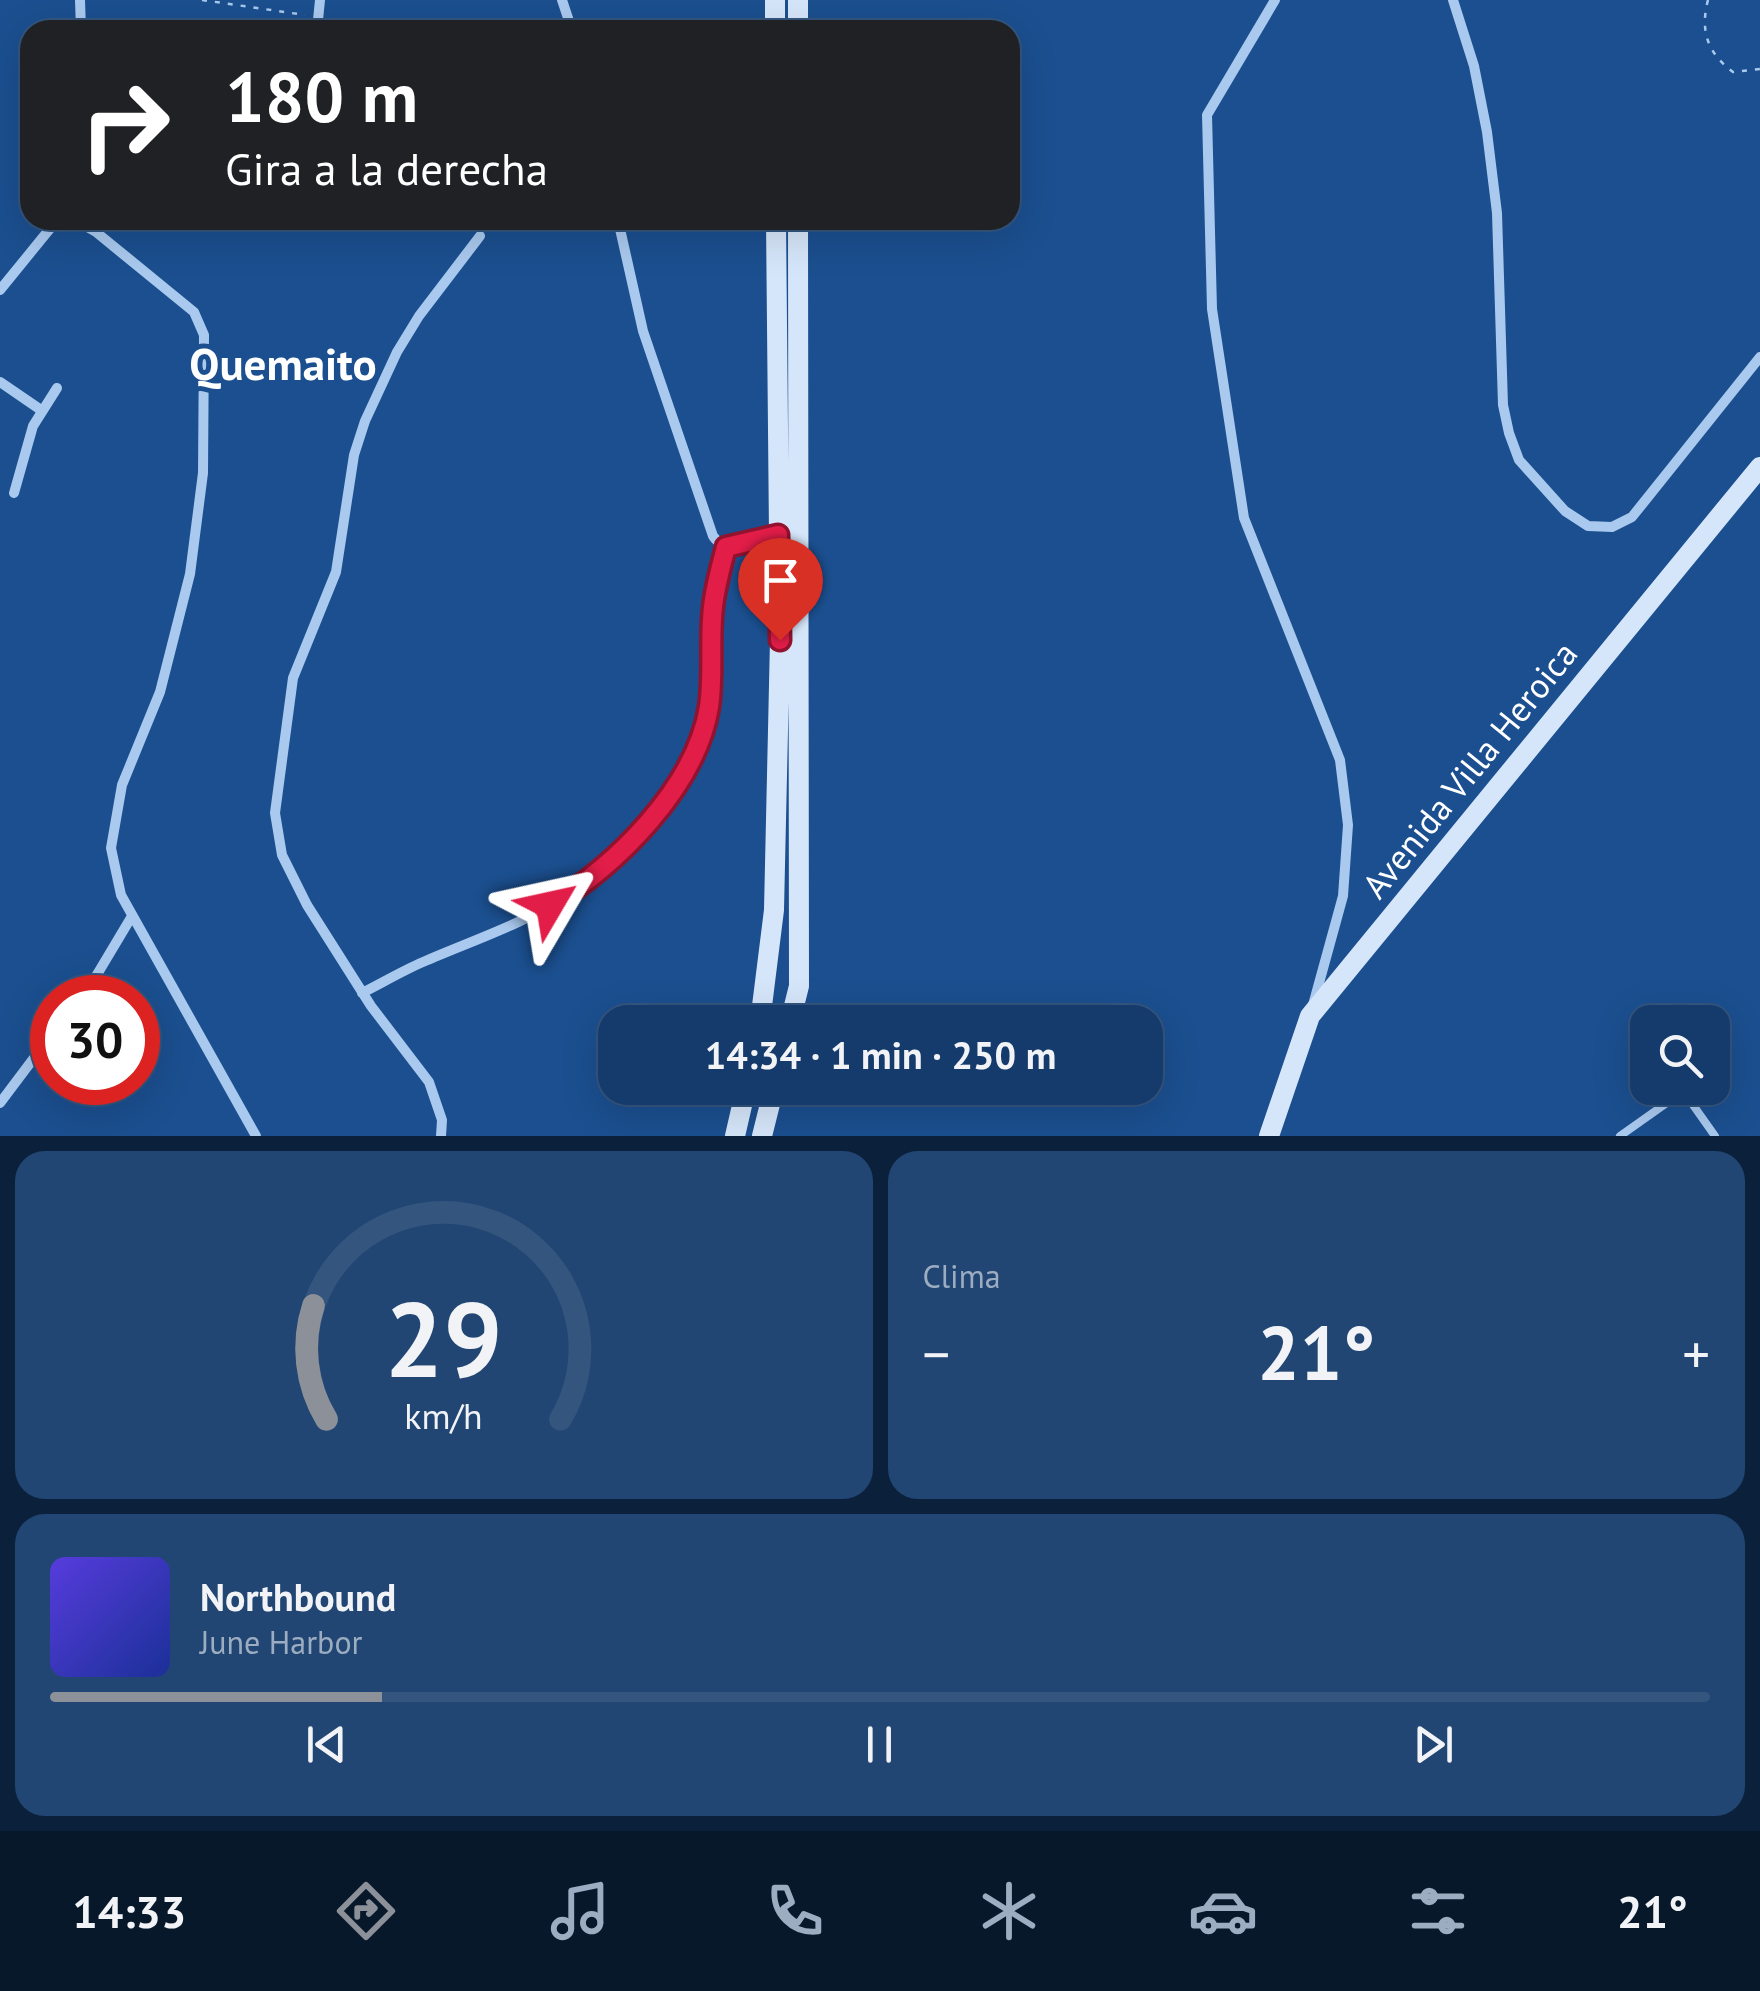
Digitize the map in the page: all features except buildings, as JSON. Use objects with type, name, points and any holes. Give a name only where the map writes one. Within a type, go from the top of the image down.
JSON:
[{"type":"main road","points":[[762,1005],[774,910],[780,640],[776,230]]},
{"type":"main road","points":[[794,1005],[799,986],[798,230]]},
{"type":"main road","name":"Avenida Villa Heroica","points":[[1269,1136],[1310,1016],[1760,466]]},
{"type":"main road","points":[[735,1136],[742,1105]]},
{"type":"main road","points":[[762,1136],[770,1105]]},
{"type":"street","points":[[318,20],[320,0]]},
{"type":"street","points":[[1275,0],[1207,115],[1212,309],[1244,518],[1340,760],[1348,825],[1343,896],[1310,1016]]},
{"type":"street","points":[[1453,0],[1474,66],[1487,132],[1497,213],[1503,405],[1519,460],[1565,511],[1588,526],[1612,526],[1632,517],[1760,357]]},
{"type":"street","points":[[0,290],[48,230]]},
{"type":"street","points":[[92,230],[194,312],[206,343],[203,473],[190,574],[160,692],[122,785],[111,848],[121,894],[132,916],[256,1136]]},
{"type":"street","points":[[620,230],[649,349],[713,536],[726,547],[778,535]]},
{"type":"street","points":[[441,1136],[442,1120],[429,1082],[362,993],[307,905],[278,841],[275,813],[290,694],[303,648],[336,572],[354,455],[365,420],[419,316],[480,236]]},
{"type":"street","points":[[0,382],[40,410]]},
{"type":"street","points":[[14,493],[24,450],[40,410],[58,388]]},
{"type":"street","points":[[362,993],[570,894],[657,812],[680,780],[708,710],[713,604],[726,547]]},
{"type":"street","points":[[97,975],[132,916]]},
{"type":"street","points":[[0,1103],[30,1063]]},
{"type":"lane","points":[[1620,1136],[1678,1095],[1686,1095],[1715,1136]]},
{"type":"path","points":[[202,0],[318,16]]},
{"type":"path","points":[[1708,0],[1702,22],[1720,63],[1733,72],[1760,69]]},
{"type":"district","name":"Quemaito","points":[[283,364]]},
{"type":"route","points":[[550,905],[570,894],[638,833],[680,780],[696,748],[708,710],[713,604],[726,547],[778,535],[780,640]]}]
